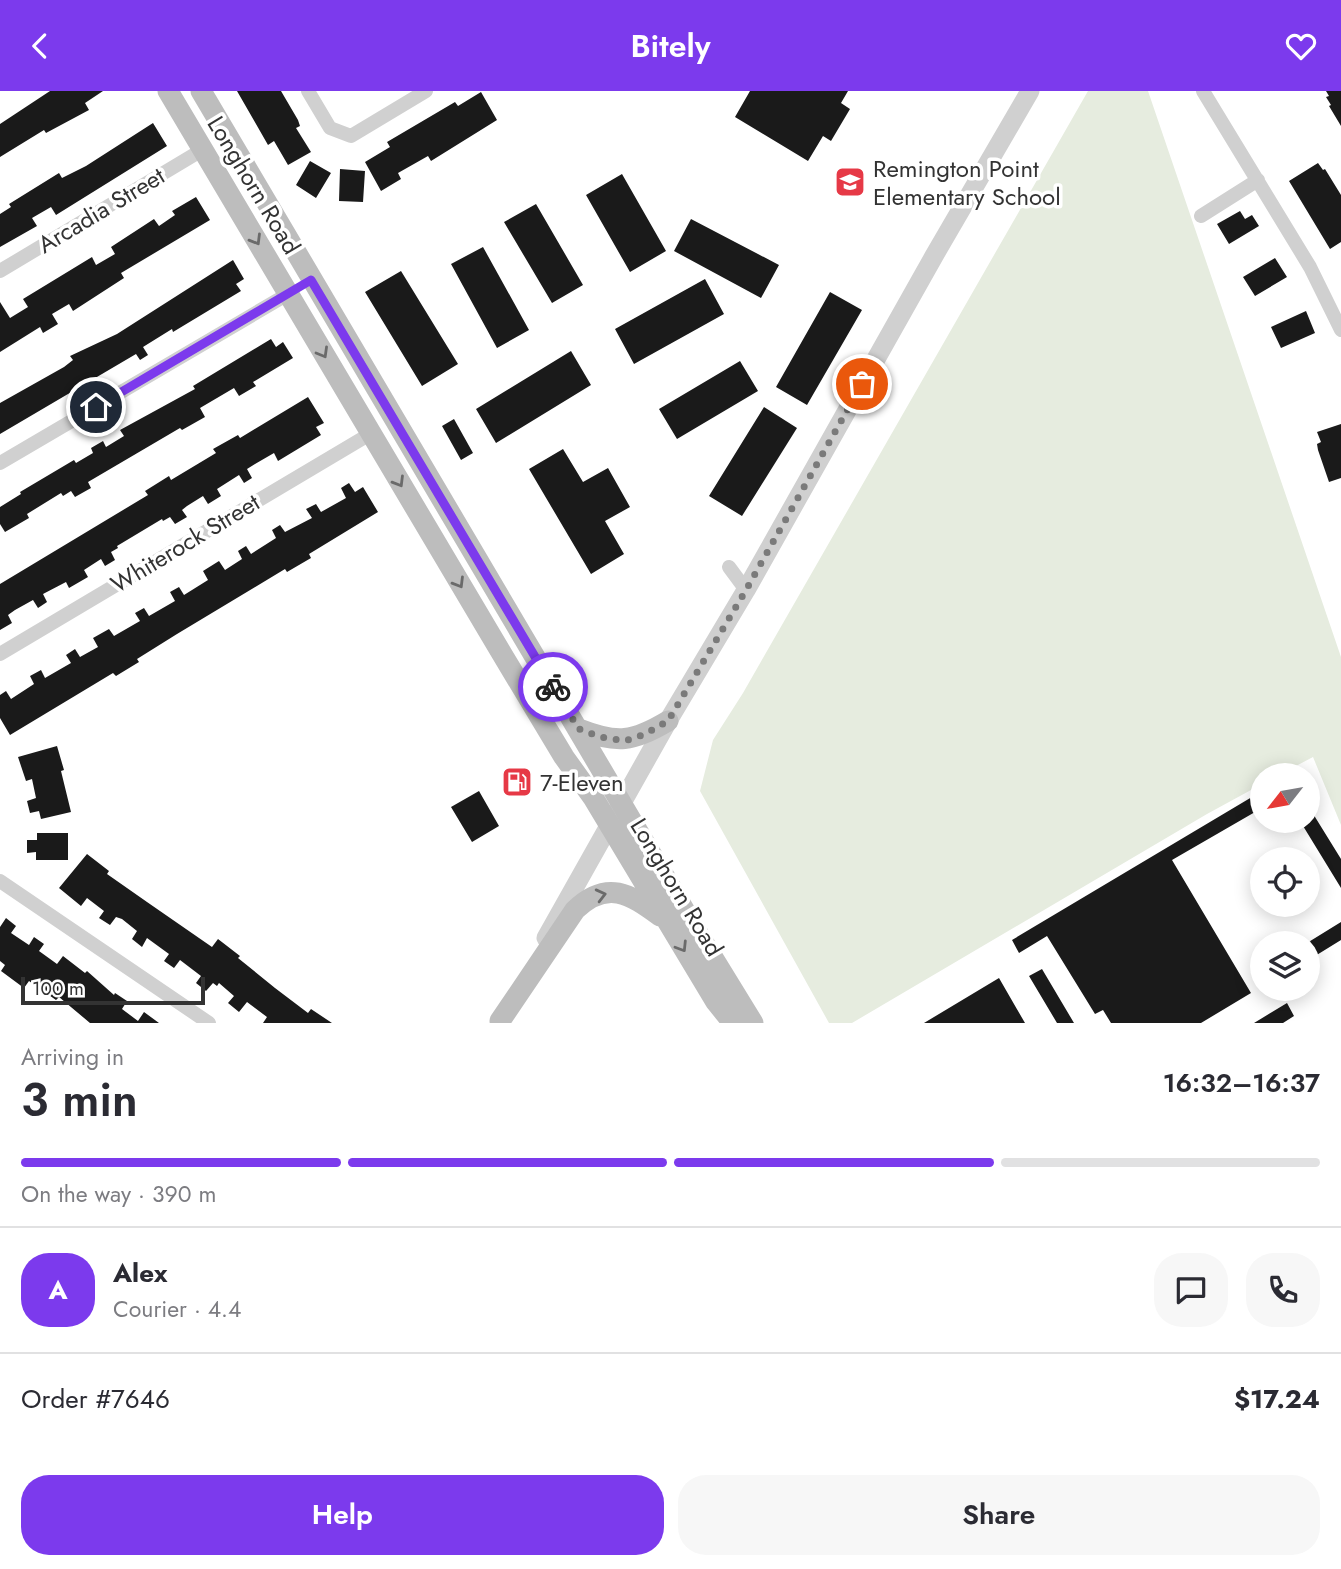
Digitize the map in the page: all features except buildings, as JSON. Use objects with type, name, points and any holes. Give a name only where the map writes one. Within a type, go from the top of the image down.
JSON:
[{"type":"main road","name":"Longhorn Road","points":[[168,91],[543,722],[716,1002],[733,1023]]},
{"type":"main road","name":"Longhorn Road","points":[[201,91],[699,935],[754,1023]]},
{"type":"main road","points":[[288,294],[311,280]]},
{"type":"main road","points":[[424,524],[448,511]]},
{"type":"main road","points":[[579,729],[600,737],[625,741],[668,721]]},
{"type":"main road","points":[[499,1022],[575,910],[585,900],[609,891],[629,895],[665,920]]},
{"type":"street","points":[[308,91],[330,128],[351,136],[426,91]]},
{"type":"street","points":[[499,1022],[668,721],[746,590],[1030,91]]},
{"type":"street","points":[[1203,91],[1310,267],[1341,330]]},
{"type":"street","name":"Arcadia Street","points":[[0,271],[202,150]]},
{"type":"street","points":[[1201,216],[1258,180]]},
{"type":"street","points":[[0,463],[288,294]]},
{"type":"street","name":"Whiterock Street","points":[[0,653],[370,434]]},
{"type":"street","points":[[729,567],[746,590]]},
{"type":"street","points":[[0,881],[209,1023]]},
{"type":"shaded area","points":[[1088,91],[1148,91],[1341,657],[1341,825],[1320,774],[1320,763],[1315,763],[1313,757],[1302,763],[1250,763],[1250,791],[852,1023],[829,1023],[700,791],[713,740],[743,693]]},
{"type":"way so far","points":[[553,687],[579,729],[600,737],[625,741],[668,721],[746,590],[862,384]]},
{"type":"place","name":"Remington Point Elementary School","points":[[850,182]]},
{"type":"place","name":"7-Eleven","points":[[517,782]]},
{"type":"route","points":[[96,407],[311,280],[553,687]]}]
